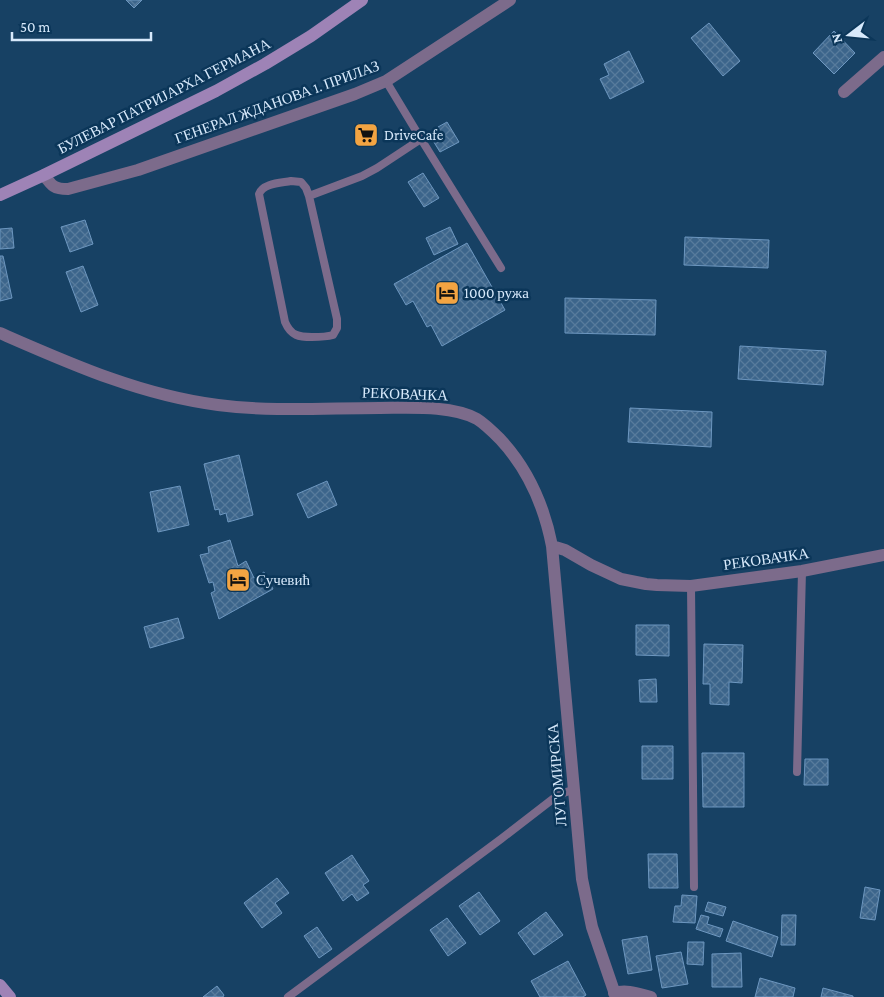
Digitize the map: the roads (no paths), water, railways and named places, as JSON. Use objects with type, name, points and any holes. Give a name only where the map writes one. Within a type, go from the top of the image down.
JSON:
[{"type":"main road","name":"БУЛЕВАР ПАТРИЈАРХА ГЕРМАНА","points":[[4,192],[44,175],[216,91],[266,64],[311,36],[362,0]]},
{"type":"main road","points":[[0,207],[4,192]]},
{"type":"main road","points":[[0,985],[10,997]]},
{"type":"street","name":"ГЕНЕРАЛ ЖДАНОВА 1. ПРИЛАЗ","points":[[44,175],[52,186],[68,189],[138,170],[322,106],[386,81],[510,0]]},
{"type":"street","points":[[844,92],[884,57]]},
{"type":"street","name":"РЕКОВАЧКА","points":[[0,333],[61,360],[122,383],[175,398],[253,408],[422,408],[459,413],[476,419],[492,430],[508,447],[528,476],[548,525],[552,546],[565,550],[621,579],[646,584],[691,586],[802,571],[884,555]]},
{"type":"street","name":"ЛУГОМИРСКА","points":[[552,546],[580,858],[592,927],[613,996]]},
{"type":"street","points":[[613,996],[620,991],[629,991],[651,997]]},
{"type":"lane","points":[[386,81],[501,268]]},
{"type":"lane","points":[[309,196],[362,176],[421,139]]},
{"type":"lane","points":[[297,181],[304,184],[309,196],[337,319],[337,328],[333,335],[326,337],[300,337],[287,328],[259,194],[266,186],[297,181]]},
{"type":"lane","points":[[797,772],[802,571]]},
{"type":"lane","points":[[691,586],[694,887]]},
{"type":"lane","points":[[288,997],[558,795],[574,789]]},
{"type":"place","name":"DriveCafe","points":[[366,135]]},
{"type":"place","name":"1000 ружа","points":[[447,293]]},
{"type":"place","name":"Сучевић","points":[[238,580]]}]
